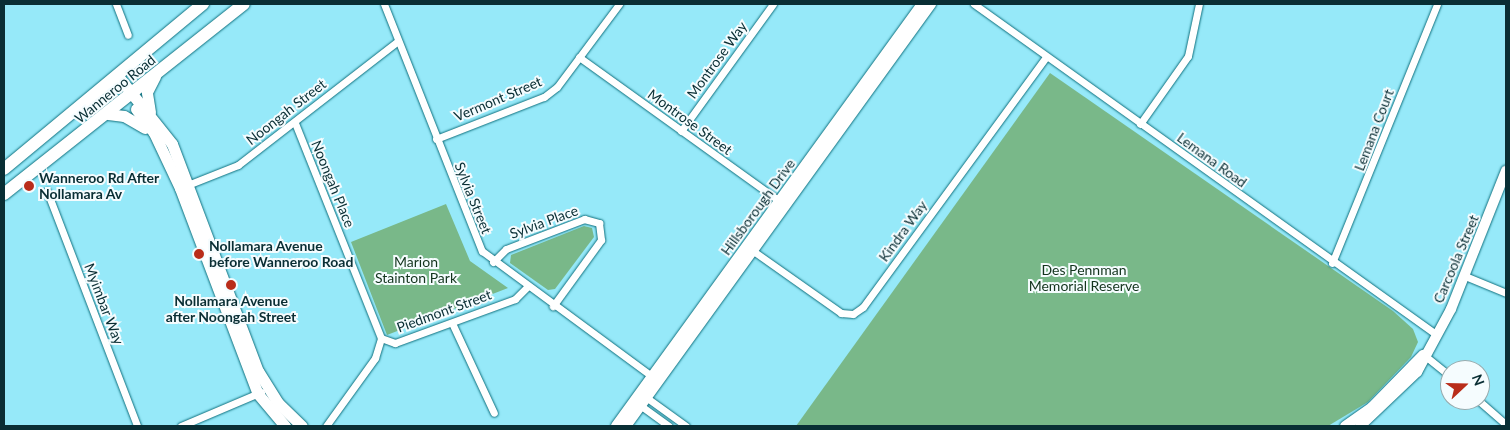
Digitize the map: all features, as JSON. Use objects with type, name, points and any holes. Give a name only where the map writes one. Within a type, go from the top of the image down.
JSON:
[{"type":"highway","name":"Wanneroo Road","points":[[4,169],[203,4]]},
{"type":"highway","name":"Wanneroo Road","points":[[4,194],[130,97],[244,4]]},
{"type":"main road","points":[[115,76],[156,137],[184,186]]},
{"type":"main road","points":[[152,117],[146,97],[155,76]]},
{"type":"main road","points":[[130,97],[152,117],[172,144],[184,186],[263,391],[285,426]]},
{"type":"main road","points":[[108,114],[135,120],[156,137]]},
{"type":"main road","points":[[263,391],[302,426]]},
{"type":"street","points":[[116,4],[128,35]]},
{"type":"street","name":"Sylvia Street","points":[[384,4],[474,237],[493,262],[656,379]]},
{"type":"street","name":"Vermont Street","points":[[436,139],[544,97],[557,87],[619,4]]},
{"type":"street","name":"Montrose Way","points":[[681,131],[773,4]]},
{"type":"street","name":"Hillsborough Drive","points":[[626,426],[641,400],[751,249],[922,4]]},
{"type":"street","name":"Hillsborough Drive","points":[[783,203],[931,4]]},
{"type":"street","name":"Lemana Road","points":[[974,4],[1332,263],[1437,335]]},
{"type":"street","points":[[1140,124],[1188,56],[1199,4]]},
{"type":"street","name":"Lemana Court","points":[[1332,263],[1437,4]]},
{"type":"street","name":"Noongah Street","points":[[184,186],[238,165],[295,123],[385,48],[398,41]]},
{"type":"street","name":"Montrose Street","points":[[579,57],[783,203]]},
{"type":"street","name":"Kindra Way","points":[[751,249],[840,313],[853,314],[863,307],[1046,57]]},
{"type":"street","name":"Noongah Place","points":[[295,123],[381,338]]},
{"type":"street","name":"Carcoola Street","points":[[1346,426],[1372,406],[1424,354],[1437,335],[1465,276],[1506,171]]},
{"type":"street","name":"Myimbar Way","points":[[47,191],[137,426]]},
{"type":"street","name":"Sylvia Place","points":[[493,262],[506,249],[584,219],[599,223],[601,240],[553,306]]},
{"type":"street","points":[[1465,276],[1506,293]]},
{"type":"street","name":"Piedmont Street","points":[[326,426],[375,358],[381,338],[395,343],[515,299],[527,287]]},
{"type":"street","points":[[452,322],[494,412]]},
{"type":"street","points":[[1424,354],[1440,368]]},
{"type":"street","name":"Carcoola Street","points":[[1360,426],[1417,372],[1424,354]]},
{"type":"street","points":[[182,426],[263,391]]},
{"type":"street","points":[[641,400],[669,426]]},
{"type":"street","points":[[641,400],[686,426]]},
{"type":"street","name":"Hillsborough Drive","points":[[616,426],[641,400]]},
{"type":"street","points":[[1490,410],[1506,424]]},
{"type":"green space","name":"Des Pennman Memorial Reserve","points":[[1050,73],[1393,311],[1413,329],[1418,342],[1411,357],[1368,402],[1328,426],[796,426]]},
{"type":"green space","name":"Marion Stainton Park","points":[[446,204],[470,261],[508,288],[387,335],[351,242]]},
{"type":"green space","points":[[584,226],[592,228],[594,237],[555,289],[548,290],[510,263],[511,255]]},
{"type":"place","name":"Wanneroo Rd After Nollamara Av","points":[[29,186]]},
{"type":"place","name":"Nollamara Avenue before Wanneroo Road","points":[[199,254]]},
{"type":"place","name":"Nollamara Avenue after Noongah Street","points":[[231,285]]}]
